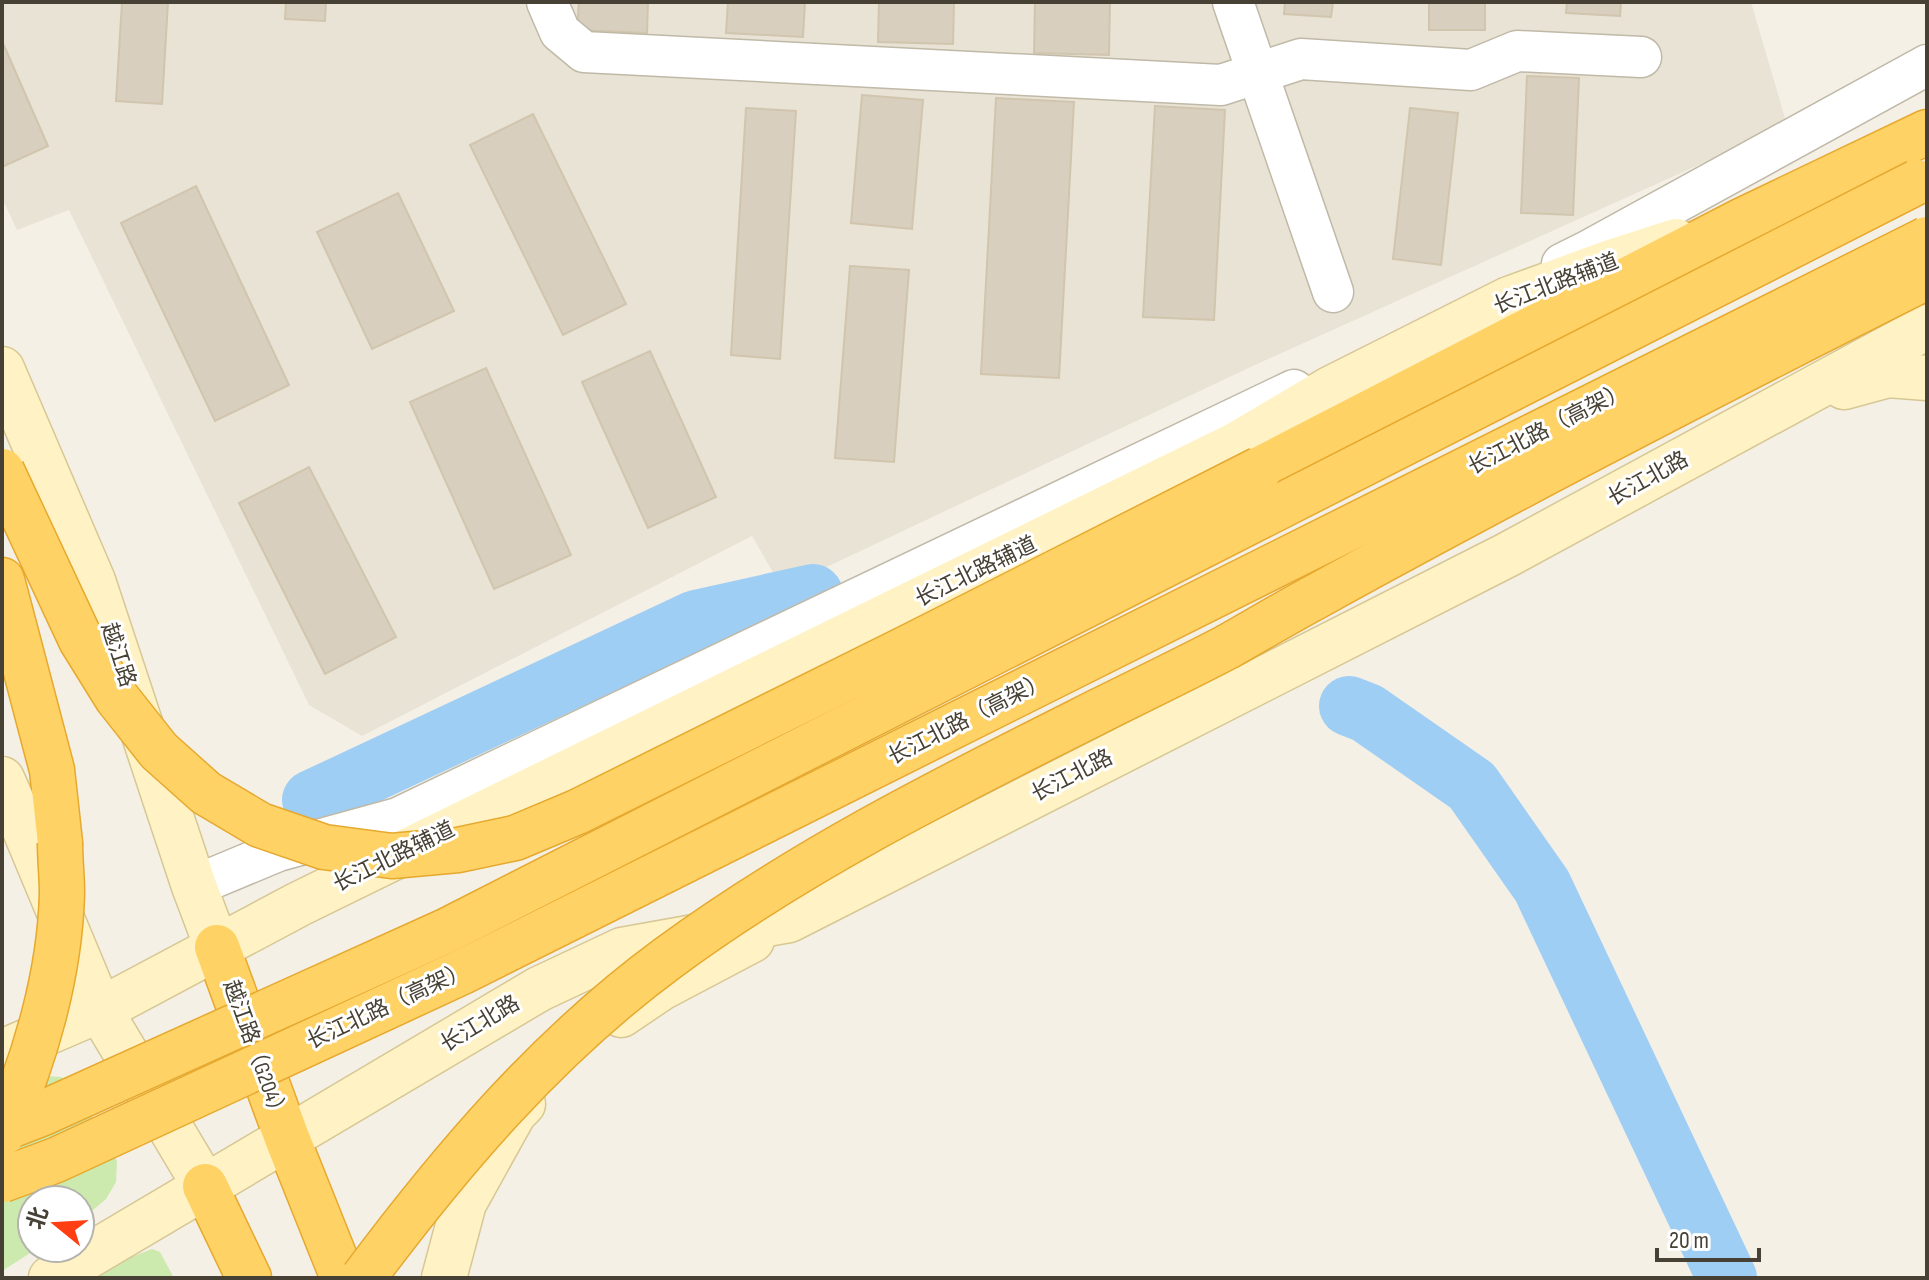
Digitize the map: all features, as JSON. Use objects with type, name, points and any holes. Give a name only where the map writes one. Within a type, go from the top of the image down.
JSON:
[{"type":"highway","points":[[2,471],[81,640],[117,698],[159,751],[206,793],[260,825],[324,847],[392,856],[458,850],[515,838],[577,812],[1260,469],[1743,220],[1927,132]]},
{"type":"highway","name":"长江北路（高架）","points":[[2,1132],[446,931],[1922,180]]},
{"type":"highway","name":"长江北路（高架）","points":[[2,1180],[56,1160],[462,972],[1927,239]]},
{"type":"highway","points":[[363,1278],[462,1151],[550,1059],[666,959],[747,904],[824,856],[934,796],[1226,647],[1530,482],[1927,277]]},
{"type":"highway","points":[[2,580],[52,770],[62,892],[51,982],[33,1053],[2,1132]]},
{"type":"highway","name":"越江路（G204）","points":[[217,947],[287,1138],[343,1278]]},
{"type":"highway","points":[[205,1186],[249,1278]]},
{"type":"main road","name":"长江北路辅道","points":[[217,947],[1237,444],[1330,389],[1509,299],[1608,263],[1743,220]]},
{"type":"main road","name":"长江北路","points":[[51,1278],[539,989],[622,950],[789,920],[1507,555],[1927,327]]},
{"type":"main road","name":"越江路","points":[[2,369],[93,581],[217,947]]},
{"type":"main road","points":[[1788,402],[1888,375],[1927,378]]},
{"type":"main road","points":[[2,779],[99,1009],[205,1186]]},
{"type":"main road","points":[[444,1278],[464,1203],[514,1113],[589,1037],[661,988],[789,920]]},
{"type":"main road","points":[[2,1052],[99,1009],[217,947]]},
{"type":"street","points":[[547,2],[560,32],[584,52],[1221,85],[1301,59],[1471,70],[1517,51],[1641,57]]},
{"type":"street","points":[[1233,2],[1333,292]]},
{"type":"street","points":[[194,886],[278,851],[398,818],[1586,252],[1927,65]]},
{"type":"shaded area","points":[[2,2],[1751,2],[1787,125],[1255,365],[782,588],[752,536],[362,736],[309,705],[69,210],[17,230],[2,198]]},
{"type":"green space","points":[[47,1076],[61,1077],[71,1083],[117,1161],[116,1182],[106,1199],[96,1207],[96,1184],[16,1184],[16,1262],[2,1271],[2,1093]]},
{"type":"green space","points":[[152,1249],[160,1252],[174,1278],[90,1278],[124,1260]]},
{"type":"building","points":[[122,2],[168,2],[162,104],[116,101]]},
{"type":"building","points":[[286,2],[326,2],[325,21],[285,19]]},
{"type":"building","points":[[579,2],[648,2],[647,33],[577,30]]},
{"type":"building","points":[[728,2],[805,2],[803,37],[726,33]]},
{"type":"building","points":[[879,2],[954,2],[953,44],[878,42]]},
{"type":"building","points":[[1035,2],[1110,2],[1109,55],[1034,53]]},
{"type":"building","points":[[1285,2],[1333,2],[1331,17],[1284,14]]},
{"type":"building","points":[[1429,2],[1485,2],[1485,30],[1429,30]]},
{"type":"building","points":[[1567,2],[1621,2],[1620,16],[1566,13]]},
{"type":"building","points":[[2,41],[48,146],[2,167]]},
{"type":"building","points":[[1527,76],[1579,78],[1573,215],[1521,213]]},
{"type":"building","points":[[862,95],[923,100],[912,229],[851,223]]},
{"type":"building","points":[[996,98],[1074,102],[1059,378],[981,374]]},
{"type":"building","points":[[1155,106],[1225,110],[1214,320],[1143,317]]},
{"type":"building","points":[[746,108],[796,111],[780,359],[731,355]]},
{"type":"building","points":[[1410,108],[1458,113],[1441,265],[1393,259]]},
{"type":"building","points":[[533,114],[626,304],[563,335],[470,145]]},
{"type":"building","points":[[196,186],[289,385],[215,421],[121,223]]},
{"type":"building","points":[[398,193],[454,311],[372,349],[317,232]]},
{"type":"building","points":[[850,266],[909,270],[894,462],[835,458]]},
{"type":"building","points":[[650,351],[716,497],[648,528],[582,382]]},
{"type":"building","points":[[486,368],[571,555],[494,589],[410,402]]},
{"type":"building","points":[[309,467],[396,637],[325,674],[239,503]]},
{"type":"waterway","points":[[312,800],[696,620],[813,594]]},
{"type":"waterway","points":[[1349,706],[1367,713],[1472,786],[1542,886],[1727,1278]]}]
